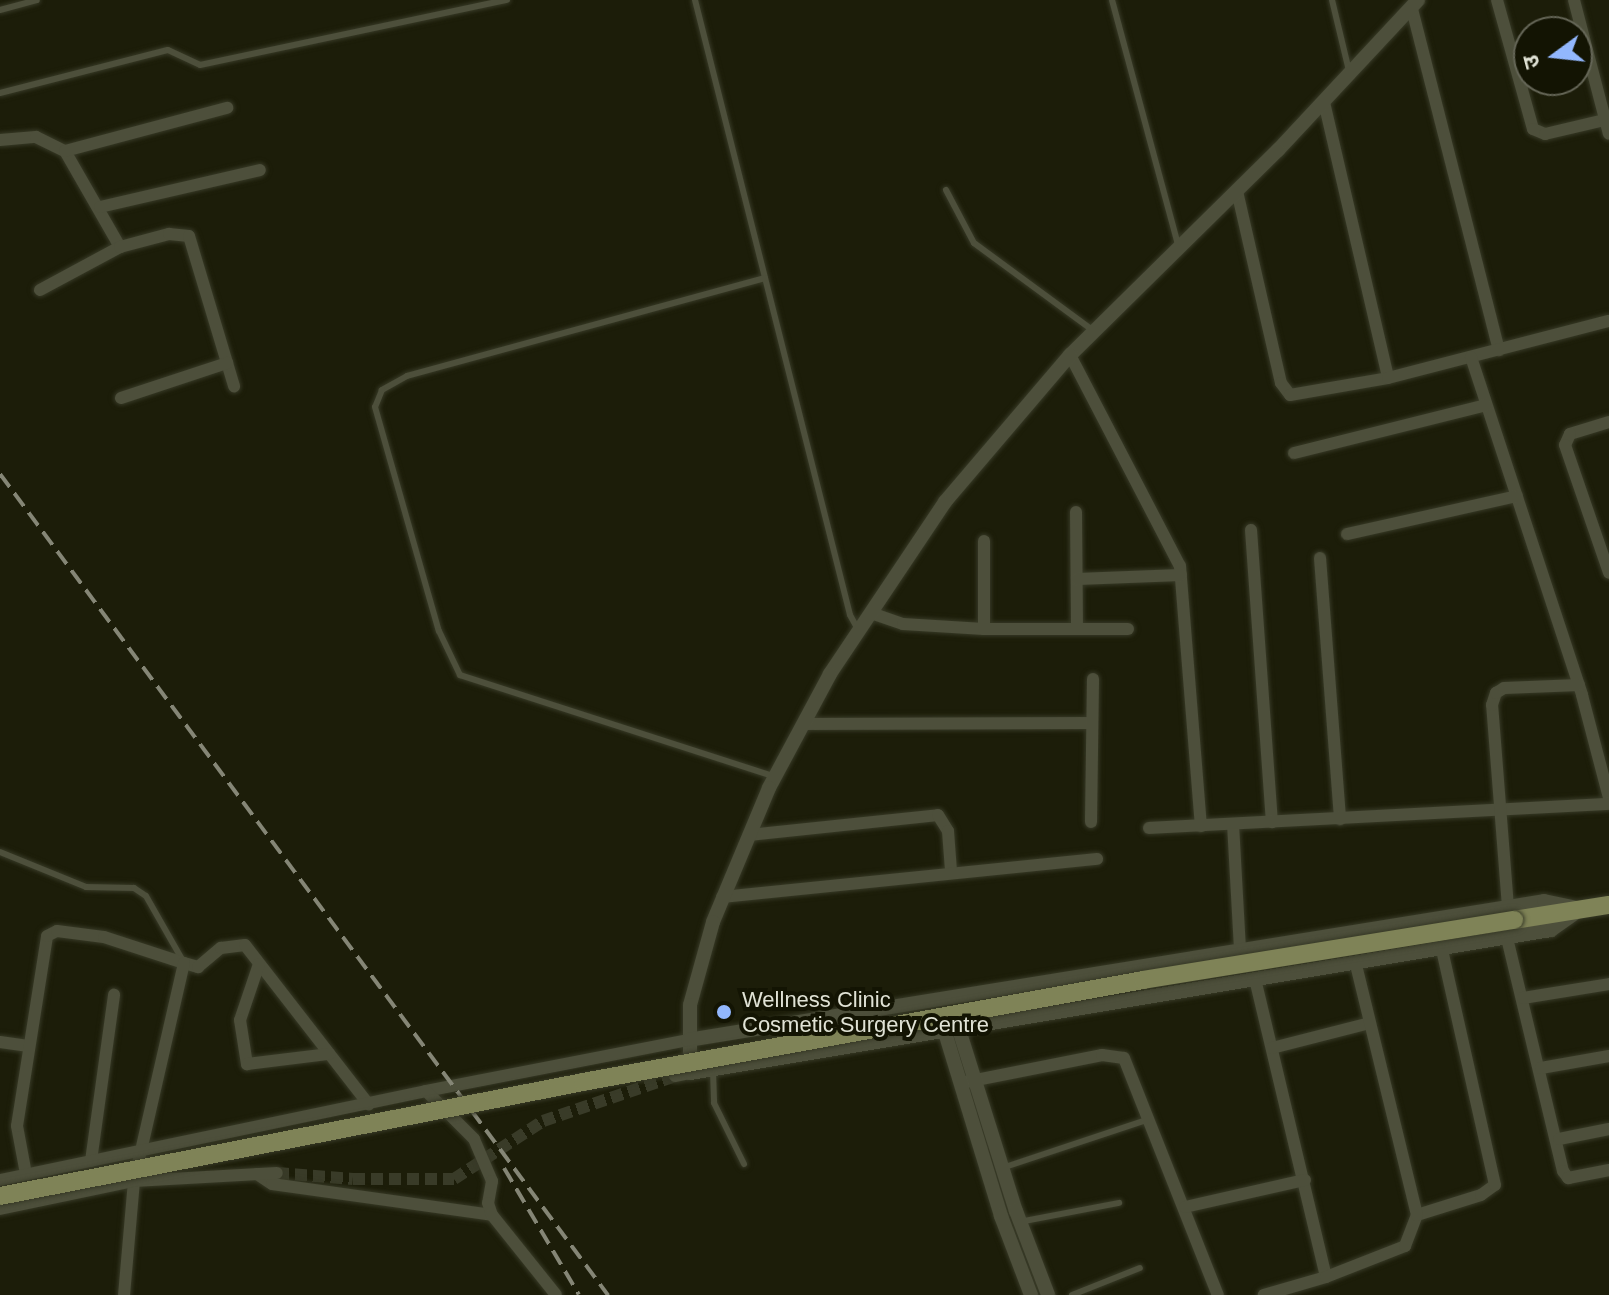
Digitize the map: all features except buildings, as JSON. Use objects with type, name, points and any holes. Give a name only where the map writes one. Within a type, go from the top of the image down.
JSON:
[{"type":"main road","points":[[0,1196],[583,1082],[1511,913],[1609,905]]},
{"type":"street","points":[[1497,0],[1533,129],[1545,134],[1607,119]]},
{"type":"street","points":[[1574,0],[1609,134]]},
{"type":"street","points":[[1415,4],[1237,191],[1070,355],[945,502],[859,631],[775,777],[722,897],[690,1005],[683,1074],[1256,983],[1551,930],[1580,909]]},
{"type":"street","points":[[1415,4],[1499,350]]},
{"type":"street","points":[[1324,102],[1388,378]]},
{"type":"street","points":[[65,151],[227,108]]},
{"type":"street","points":[[0,140],[36,137],[65,151],[100,207],[120,247]]},
{"type":"street","points":[[100,207],[260,170]]},
{"type":"street","points":[[1237,191],[1285,392],[1301,394],[1388,378],[1609,321]]},
{"type":"street","points":[[40,290],[120,247],[169,234],[189,236],[234,386]]},
{"type":"street","points":[[1070,355],[1181,575],[1201,826]]},
{"type":"street","points":[[1149,828],[1502,810],[1609,801],[1579,685],[1471,357]]},
{"type":"street","points":[[121,398],[227,363]]},
{"type":"street","points":[[1294,453],[1486,405]]},
{"type":"street","points":[[1609,422],[1570,434],[1565,445],[1609,573]]},
{"type":"street","points":[[1347,534],[1517,496]]},
{"type":"street","points":[[1076,512],[1077,629]]},
{"type":"street","points":[[1251,530],[1272,822]]},
{"type":"street","points":[[984,541],[984,629]]},
{"type":"street","points":[[1320,558],[1340,819]]},
{"type":"street","points":[[1077,579],[1181,575]]},
{"type":"street","points":[[871,613],[903,624],[984,629],[1128,629]]},
{"type":"street","points":[[1091,822],[1093,679]]},
{"type":"street","points":[[0,1180],[688,1040],[1240,950],[1511,913],[1492,705],[1496,693],[1504,688],[1579,685]]},
{"type":"street","points":[[803,724],[1092,723]]},
{"type":"street","points":[[749,835],[938,815],[948,831],[951,871]]},
{"type":"street","points":[[1233,824],[1240,950]]},
{"type":"street","points":[[722,897],[951,871],[1097,859]]},
{"type":"street","points":[[26,1174],[17,1126],[42,943],[51,933],[104,937],[198,967],[237,943],[259,964],[369,1105]]},
{"type":"street","points":[[1507,938],[1568,1178],[1609,1170]]},
{"type":"street","points":[[1417,1215],[1481,1195],[1495,1185],[1442,950]]},
{"type":"street","points":[[124,1295],[134,1181],[184,963]]},
{"type":"street","points":[[259,964],[240,1020],[247,1064],[329,1054]]},
{"type":"street","points":[[1264,1295],[1326,1277],[1405,1246],[1417,1215],[1356,965]]},
{"type":"street","points":[[1256,983],[1326,1277]]},
{"type":"street","points":[[1523,998],[1609,984]]},
{"type":"street","points":[[91,1161],[114,995]]},
{"type":"street","points":[[942,998],[1031,1295]]},
{"type":"street","points":[[1272,1048],[1370,1023]]},
{"type":"street","points":[[0,1042],[27,1046]]},
{"type":"street","points":[[966,1082],[1116,1055],[1131,1066],[1218,1295]]},
{"type":"street","points":[[1541,1068],[1609,1056]]},
{"type":"street","points":[[966,1082],[1002,1168],[1019,1222],[1048,1295]]},
{"type":"street","points":[[426,1091],[460,1120],[481,1152],[492,1181],[488,1203],[492,1215],[556,1295]]},
{"type":"street","points":[[1559,1139],[1609,1129]]},
{"type":"street","points":[[0,1209],[134,1181],[277,1173]]},
{"type":"street","points":[[257,1174],[272,1184],[492,1215]]},
{"type":"street","points":[[1185,1207],[1305,1180]]},
{"type":"lane","points":[[0,10],[37,0]]},
{"type":"lane","points":[[0,93],[168,50],[200,65],[507,0]]},
{"type":"lane","points":[[695,0],[850,615],[859,631]]},
{"type":"lane","points":[[1112,0],[1179,248]]},
{"type":"lane","points":[[1332,0],[1350,74]]},
{"type":"lane","points":[[946,190],[974,243],[1094,331]]},
{"type":"lane","points":[[765,278],[407,376],[382,390],[375,407],[439,631],[460,675],[775,777]]},
{"type":"lane","points":[[0,852],[86,887],[134,888],[146,896],[184,963]]},
{"type":"lane","points":[[713,1069],[714,1103],[744,1164]]},
{"type":"lane","points":[[1002,1168],[1149,1119]]},
{"type":"lane","points":[[1019,1222],[1119,1203]]},
{"type":"lane","points":[[1072,1295],[1140,1268]]},
{"type":"tunnel","points":[[277,1173],[353,1179],[454,1179],[543,1121],[675,1076]]},
{"type":"railway","points":[[0,474],[608,1295]]},
{"type":"railway","points":[[504,1168],[579,1295]]},
{"type":"place","name":"Wellness Clinic Cosmetic Surgery Centre","points":[[724,1012]]}]
